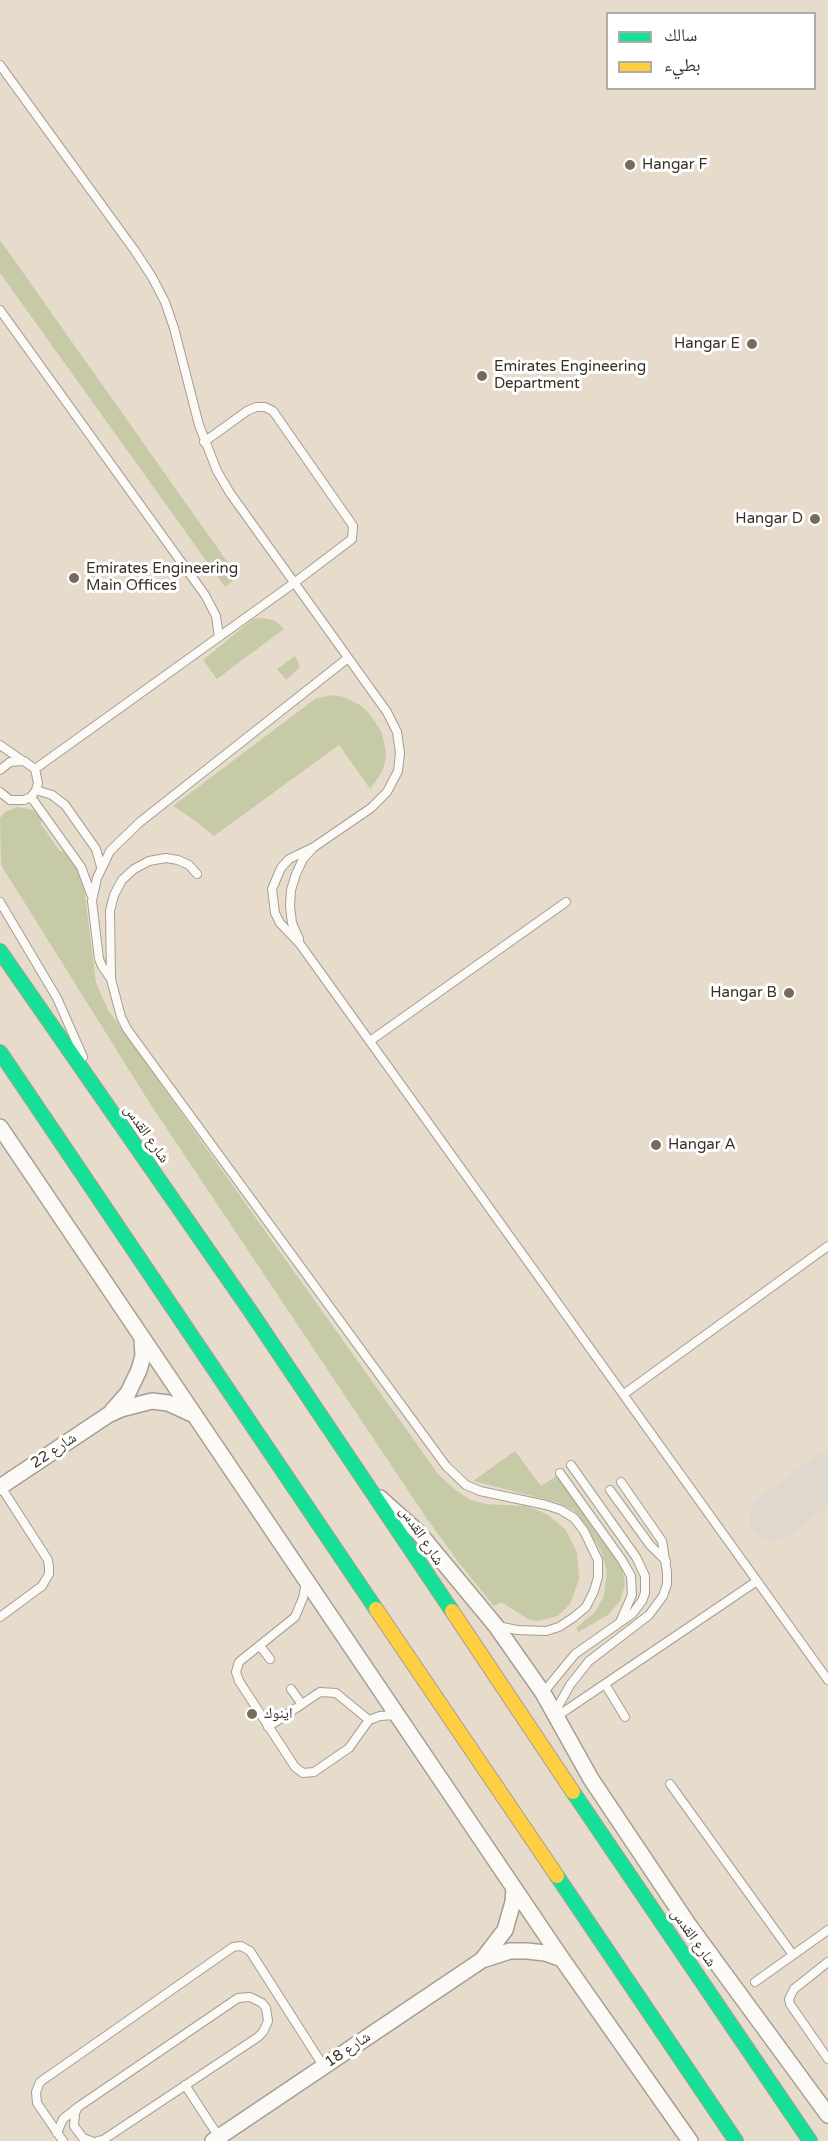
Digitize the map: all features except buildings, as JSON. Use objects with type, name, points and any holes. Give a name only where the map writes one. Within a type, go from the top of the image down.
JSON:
[{"type":"main road","name":"شارع القدس","points":[[0,951],[249,1309],[621,1864],[810,2141]]},
{"type":"main road","points":[[0,1052],[736,2141]]},
{"type":"street","points":[[0,1127],[561,1959],[690,2141]]},
{"type":"street","name":"شارع 22","points":[[108,1415],[128,1393],[140,1370],[142,1338]]},
{"type":"street","name":"شارع 22","points":[[1,1487],[108,1415],[136,1404],[152,1401],[168,1403],[194,1415]]},
{"type":"street","points":[[369,1489],[419,1533],[496,1626],[543,1694],[591,1779],[682,1914],[828,2115]]},
{"type":"street","name":"شارع 18","points":[[482,1960],[505,1930],[513,1902],[514,1888]]},
{"type":"street","name":"شارع 18","points":[[216,2139],[482,1960],[510,1951],[545,1953],[561,1959]]},
{"type":"street","points":[[812,2092],[828,2097]]},
{"type":"lane","points":[[0,65],[152,277],[165,302],[174,328],[204,442],[217,471],[230,493],[387,712],[397,732],[400,753],[398,771],[387,792],[371,808],[281,867],[272,889],[275,913],[280,923],[300,944],[828,1680]]},
{"type":"lane","points":[[0,310],[205,595],[216,616],[219,637]]},
{"type":"lane","points":[[35,769],[352,539],[353,526],[273,411],[265,407],[256,407],[247,411],[204,442]]},
{"type":"lane","points":[[92,901],[101,867],[110,851],[140,822],[348,658]]},
{"type":"lane","points":[[0,745],[35,769],[38,783],[33,793]]},
{"type":"lane","points":[[0,770],[10,762],[24,761]]},
{"type":"lane","points":[[1,796],[17,801],[33,793],[52,795],[64,805],[96,849],[101,867]]},
{"type":"lane","points":[[33,793],[89,883],[99,959],[111,979]]},
{"type":"lane","points":[[300,944],[292,923],[291,890],[303,860],[314,847]]},
{"type":"lane","points":[[197,874],[189,865],[166,858],[149,861],[134,868],[122,880],[114,895],[110,911],[111,979],[117,1007],[127,1029],[446,1466],[466,1485],[480,1491],[561,1510],[574,1518],[584,1531],[598,1560],[594,1591],[586,1606],[559,1627],[546,1631],[517,1630],[496,1626]]},
{"type":"lane","points":[[0,902],[57,998],[98,1094]]},
{"type":"lane","points":[[370,1041],[566,902]]},
{"type":"lane","points":[[624,1394],[828,1246]]},
{"type":"lane","points":[[543,1694],[575,1654],[632,1614],[645,1593],[645,1576],[636,1557],[571,1466]]},
{"type":"lane","points":[[560,1473],[628,1568],[633,1586],[632,1595],[620,1622]]},
{"type":"lane","points":[[555,1715],[570,1684],[589,1661],[650,1615],[658,1606],[667,1584],[665,1550],[658,1534],[621,1482]]},
{"type":"lane","points":[[0,1617],[42,1586],[49,1574],[48,1560],[1,1487]]},
{"type":"lane","points":[[610,1490],[650,1545],[666,1561]]},
{"type":"lane","points":[[306,1580],[303,1598],[295,1617],[239,1662],[236,1672],[239,1681],[268,1727],[295,1767],[309,1774],[349,1748],[369,1720],[374,1717],[397,1715]]},
{"type":"lane","points":[[555,1715],[605,1684],[757,1581]]},
{"type":"lane","points":[[260,1646],[270,1659]]},
{"type":"lane","points":[[605,1684],[625,1717]]},
{"type":"lane","points":[[291,1689],[301,1703]]},
{"type":"lane","points":[[268,1727],[320,1692],[336,1693],[369,1720]]},
{"type":"lane","points":[[670,1784],[793,1955]]},
{"type":"lane","points":[[755,1982],[828,1930]]},
{"type":"lane","points":[[63,2141],[37,2103],[36,2092],[40,2082],[236,1946],[246,1948],[254,1957],[324,2067]]},
{"type":"lane","points":[[828,1962],[794,1989],[789,1999],[790,2004],[828,2059]]},
{"type":"lane","points":[[57,2133],[63,2119],[78,2107],[238,1998],[250,1997],[262,2003],[266,2008],[268,2021],[263,2032],[103,2140],[98,2141]]},
{"type":"lane","points":[[185,2085],[216,2139]]},
{"type":"lane","points":[[78,2107],[74,2126],[83,2138],[91,2141]]},
{"type":"green space","points":[[0,240],[238,577],[225,587],[0,273]]},
{"type":"green space","points":[[253,619],[274,620],[284,629],[217,679],[203,660]]},
{"type":"green space","points":[[295,656],[299,668],[286,680],[277,669]]},
{"type":"green space","points":[[331,695],[344,697],[360,705],[369,713],[382,733],[386,752],[385,762],[382,772],[370,789],[339,745],[214,836],[173,806],[315,699]]},
{"type":"green space","points":[[18,807],[38,811],[42,816],[41,824],[59,850],[71,856],[83,878],[96,983],[108,1010],[438,1474],[471,1500],[486,1504],[525,1506],[548,1515],[566,1530],[577,1553],[579,1579],[570,1604],[558,1616],[538,1621],[528,1619],[501,1602],[494,1606],[425,1516],[149,1102],[1,865],[0,818],[5,812]]},
{"type":"green space","points":[[515,1451],[541,1486],[558,1475],[622,1567],[625,1585],[620,1601],[608,1615],[578,1632],[576,1628],[595,1612],[604,1596],[607,1572],[601,1551],[579,1516],[573,1510],[556,1502],[473,1481]]},
{"type":"taxiway","points":[[773,1517],[828,1477]]},
{"type":"traffic: fast","points":[[0,951],[249,1309],[452,1611]]},
{"type":"traffic: fast","points":[[0,1052],[376,1609]]},
{"type":"traffic: fast","points":[[573,1792],[810,2141]]},
{"type":"traffic: fast","points":[[557,1876],[736,2141]]},
{"type":"traffic: slow","points":[[376,1609],[557,1876]]},
{"type":"traffic: slow","points":[[452,1611],[573,1792]]},
{"type":"place","name":"Hangar F","points":[[630,165]]},
{"type":"place","name":"Hangar E","points":[[752,344]]},
{"type":"place","name":"Emirates Engineering Department","points":[[482,376]]},
{"type":"place","name":"Hangar D","points":[[815,519]]},
{"type":"place","name":"Emirates Engineering Main Offices","points":[[74,578]]},
{"type":"place","name":"Hangar B","points":[[789,993]]},
{"type":"place","name":"Hangar A","points":[[656,1145]]},
{"type":"place","name":"اينوك","points":[[252,1714]]}]
